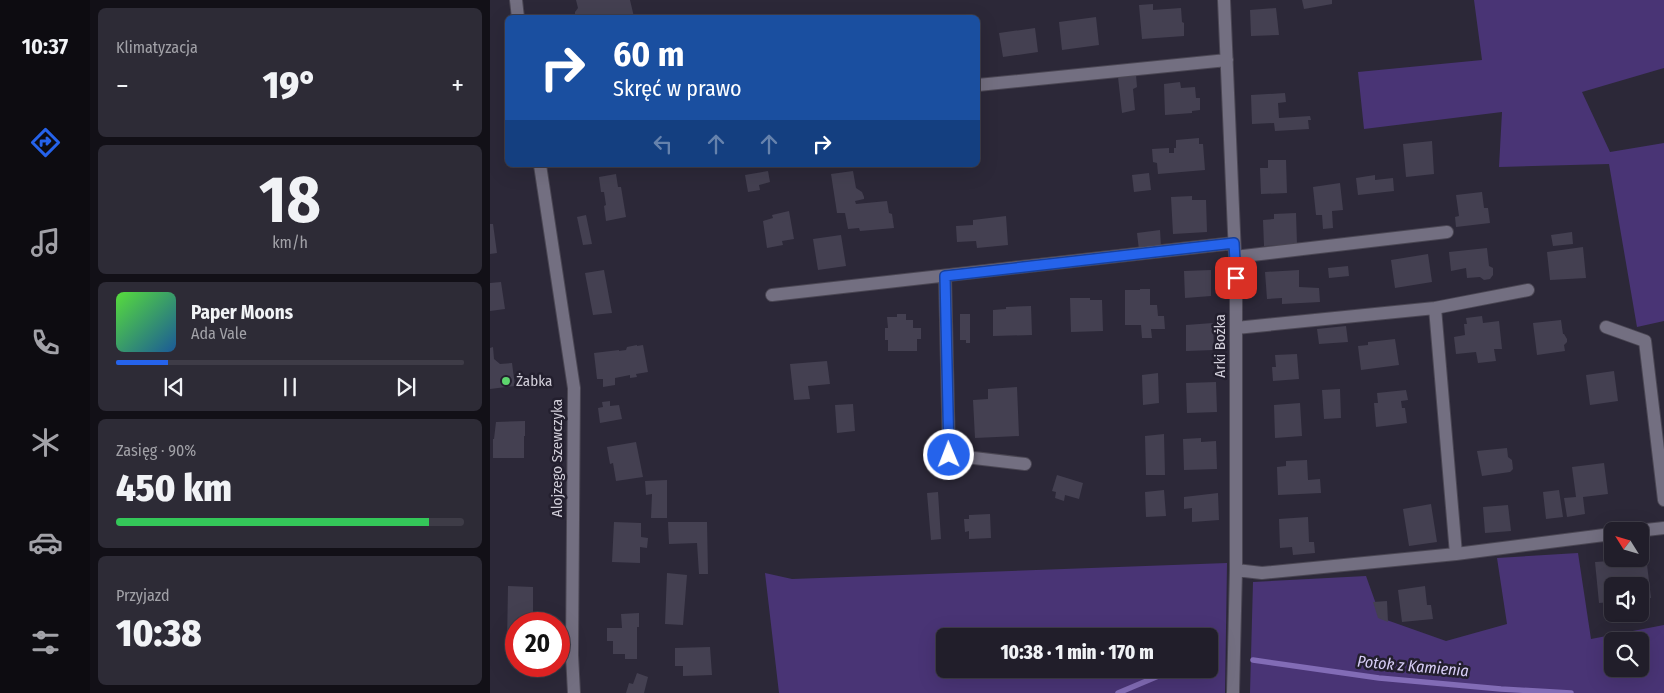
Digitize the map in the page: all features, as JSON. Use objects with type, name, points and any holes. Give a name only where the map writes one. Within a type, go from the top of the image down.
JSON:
[{"type":"street","points":[[516,0],[518,15]]},
{"type":"street","name":"Arki Bożka","points":[[1224,0],[1235,257],[1236,328],[1236,570],[1233,693]]},
{"type":"street","points":[[980,85],[1226,60]]},
{"type":"street","name":"Alojzego Szewczyka","points":[[540,167],[574,388],[572,655],[574,693]]},
{"type":"street","points":[[1235,257],[1447,232]]},
{"type":"street","points":[[772,295],[1234,243]]},
{"type":"street","points":[[945,276],[949,455],[1025,464]]},
{"type":"street","points":[[1236,328],[1435,308],[1528,290]]},
{"type":"street","points":[[1435,308],[1456,554]]},
{"type":"street","points":[[1606,327],[1645,341],[1664,500]]},
{"type":"street","points":[[1649,530],[1664,528]]},
{"type":"street","points":[[1236,570],[1262,574],[1456,554],[1604,535]]},
{"type":"shaded area","points":[[1474,0],[1664,0],[1664,68],[1582,92],[1610,152],[1664,143],[1664,321],[1637,327],[1609,164],[1499,167],[1502,112],[1364,129],[1358,72],[1482,60]]},
{"type":"shaded area","points":[[1578,553],[1591,639],[1604,637],[1604,677],[1649,677],[1649,632],[1628,632],[1664,625],[1664,693],[1250,693],[1253,582],[1366,576],[1381,618],[1446,641],[1507,624],[1497,558]]},
{"type":"shaded area","points":[[1227,563],[1225,693],[779,693],[765,573],[792,579]]},
{"type":"building","points":[[576,0],[630,0],[634,15],[575,15],[578,8]]},
{"type":"building","points":[[1302,0],[1332,0],[1332,4],[1304,9]]},
{"type":"building","points":[[1153,4],[1153,10],[1181,8],[1184,36],[1142,39],[1139,5]]},
{"type":"building","points":[[1276,8],[1279,35],[1251,36],[1250,10]]},
{"type":"building","points":[[1096,17],[1099,45],[1062,50],[1059,22]]},
{"type":"building","points":[[1035,28],[1038,52],[1003,57],[999,33]]},
{"type":"building","points":[[1136,75],[1137,87],[1133,89],[1135,110],[1122,113],[1118,77]]},
{"type":"building","points":[[1180,82],[1181,88],[1195,87],[1196,98],[1200,98],[1200,110],[1192,111],[1192,113],[1165,115],[1164,84]]},
{"type":"building","points":[[1285,93],[1286,102],[1278,103],[1279,118],[1310,116],[1311,120],[1308,120],[1309,129],[1275,131],[1274,123],[1252,124],[1251,95]]},
{"type":"building","points":[[1199,138],[1199,144],[1203,144],[1205,170],[1158,174],[1157,163],[1153,162],[1152,149],[1169,148],[1169,153],[1174,153],[1176,140]]},
{"type":"building","points":[[1432,141],[1434,174],[1406,177],[1403,144]]},
{"type":"building","points":[[1268,160],[1286,160],[1287,193],[1261,194],[1260,168],[1268,168]]},
{"type":"building","points":[[768,171],[770,182],[759,185],[760,190],[748,192],[745,175]]},
{"type":"building","points":[[853,171],[856,188],[862,192],[864,197],[864,199],[855,201],[856,204],[887,201],[889,213],[892,214],[894,228],[860,231],[859,228],[848,229],[845,213],[837,213],[831,174]]},
{"type":"building","points":[[1149,173],[1151,190],[1134,192],[1132,175]]},
{"type":"building","points":[[616,174],[618,187],[621,187],[626,217],[606,221],[604,192],[601,192],[599,177]]},
{"type":"building","points":[[1375,175],[1375,180],[1393,178],[1394,191],[1358,195],[1356,178]]},
{"type":"building","points":[[1340,183],[1343,210],[1332,211],[1333,228],[1323,229],[1322,215],[1316,215],[1313,187]]},
{"type":"building","points":[[1482,192],[1484,208],[1488,208],[1490,223],[1456,227],[1455,217],[1459,216],[1456,195]]},
{"type":"building","points":[[1192,196],[1192,200],[1206,200],[1207,232],[1173,234],[1171,197]]},
{"type":"building","points":[[789,211],[794,239],[782,241],[783,245],[767,248],[763,221],[773,218],[772,215]]},
{"type":"building","points":[[1296,213],[1297,245],[1264,246],[1263,220],[1274,219],[1274,214]]},
{"type":"building","points":[[586,215],[592,244],[583,245],[577,217]]},
{"type":"building","points":[[1006,216],[1008,245],[977,248],[976,241],[957,242],[956,226],[973,225],[973,220]]},
{"type":"building","points":[[490,224],[493,224],[497,253],[490,254]]},
{"type":"building","points":[[1160,230],[1161,247],[1139,250],[1137,233]]},
{"type":"building","points":[[1572,232],[1573,244],[1553,246],[1551,235]]},
{"type":"building","points":[[841,235],[846,266],[818,270],[813,239]]},
{"type":"building","points":[[1583,247],[1586,278],[1550,280],[1547,252]]},
{"type":"building","points":[[1487,248],[1489,266],[1493,268],[1493,275],[1490,279],[1484,280],[1480,277],[1467,278],[1466,268],[1451,271],[1449,252]]},
{"type":"building","points":[[1428,254],[1432,282],[1395,288],[1391,260]]},
{"type":"building","points":[[1348,266],[1349,276],[1329,278],[1328,268]]},
{"type":"building","points":[[604,270],[612,313],[593,315],[585,273]]},
{"type":"building","points":[[1211,270],[1211,296],[1185,298],[1184,271]]},
{"type":"building","points":[[1299,270],[1299,287],[1319,288],[1320,302],[1282,304],[1282,298],[1267,299],[1265,272]]},
{"type":"building","points":[[501,282],[505,309],[490,311],[490,283]]},
{"type":"building","points":[[1150,289],[1150,305],[1157,305],[1158,316],[1164,316],[1165,329],[1151,329],[1152,338],[1142,338],[1141,325],[1125,325],[1125,290]]},
{"type":"building","points":[[1070,298],[1102,300],[1103,331],[1071,332]]},
{"type":"building","points":[[1031,306],[1032,335],[993,336],[993,310],[1006,309],[1006,307]]},
{"type":"building","points":[[897,314],[906,314],[906,320],[913,320],[913,328],[921,328],[921,339],[917,339],[917,351],[888,351],[888,340],[885,340],[885,328],[888,328],[887,317],[897,317]]},
{"type":"building","points":[[960,314],[970,314],[970,343],[966,343],[966,340],[960,340]]},
{"type":"building","points":[[1482,316],[1483,323],[1499,321],[1502,349],[1494,349],[1496,361],[1478,363],[1476,352],[1456,354],[1454,337],[1465,335],[1464,324],[1467,324],[1466,318]]},
{"type":"building","points":[[1561,320],[1563,334],[1567,339],[1564,345],[1565,351],[1537,355],[1533,323]]},
{"type":"building","points":[[1213,323],[1214,350],[1186,351],[1186,325]]},
{"type":"building","points":[[1346,326],[1348,342],[1319,344],[1317,329]]},
{"type":"building","points":[[1395,339],[1399,365],[1361,370],[1358,346],[1368,345],[1368,342]]},
{"type":"building","points":[[643,345],[648,372],[636,374],[637,377],[630,378],[630,375],[615,378],[615,385],[603,387],[603,379],[597,379],[594,353],[626,350],[627,347]]},
{"type":"building","points":[[493,347],[494,359],[500,364],[512,363],[515,386],[490,389],[490,348]]},
{"type":"building","points":[[1297,354],[1299,379],[1273,381],[1272,367],[1276,367],[1275,355]]},
{"type":"building","points":[[827,361],[830,384],[808,386],[810,399],[794,400],[790,364]]},
{"type":"building","points":[[1614,371],[1618,401],[1590,405],[1586,375]]},
{"type":"building","points":[[1158,373],[1159,403],[1143,405],[1142,375]]},
{"type":"building","points":[[1216,382],[1217,412],[1187,413],[1186,383]]},
{"type":"building","points":[[1017,387],[1019,436],[975,438],[973,400],[988,399],[988,389]]},
{"type":"building","points":[[1340,389],[1341,418],[1324,419],[1322,390]]},
{"type":"building","points":[[1406,390],[1408,400],[1401,401],[1402,408],[1405,408],[1407,423],[1376,427],[1374,403],[1378,403],[1377,393]]},
{"type":"building","points":[[610,401],[610,406],[619,405],[622,419],[600,423],[598,408],[603,407],[602,402]]},
{"type":"building","points":[[1300,403],[1302,436],[1275,438],[1274,405]]},
{"type":"building","points":[[853,404],[855,431],[837,433],[835,405]]},
{"type":"building","points":[[525,421],[524,458],[493,458],[493,439],[496,422]]},
{"type":"building","points":[[1164,434],[1165,475],[1146,475],[1145,436]]},
{"type":"building","points":[[1201,438],[1201,442],[1216,441],[1217,469],[1184,470],[1183,439]]},
{"type":"building","points":[[636,442],[643,477],[616,481],[613,463],[610,464],[607,447]]},
{"type":"building","points":[[1507,448],[1508,457],[1512,460],[1513,469],[1510,472],[1482,476],[1477,451]]},
{"type":"building","points":[[1307,460],[1308,480],[1320,479],[1321,493],[1278,495],[1277,467],[1286,466],[1286,461]]},
{"type":"building","points":[[1604,463],[1608,494],[1583,497],[1585,514],[1567,517],[1564,498],[1576,497],[1572,467]]},
{"type":"building","points":[[1057,475],[1083,483],[1079,499],[1065,495],[1064,501],[1055,498],[1056,492],[1052,491]]},
{"type":"building","points":[[667,480],[667,518],[651,518],[652,494],[646,495],[645,481]]},
{"type":"building","points":[[1164,490],[1166,516],[1146,517],[1145,492]]},
{"type":"building","points":[[1559,490],[1563,517],[1546,519],[1543,492]]},
{"type":"building","points":[[938,492],[941,539],[931,540],[927,493]]},
{"type":"building","points":[[1218,493],[1219,520],[1192,522],[1192,508],[1184,509],[1184,497]]},
{"type":"building","points":[[1431,504],[1437,542],[1409,546],[1403,509]]},
{"type":"building","points":[[1508,505],[1511,531],[1485,533],[1483,507]]},
{"type":"building","points":[[990,514],[991,538],[969,539],[969,531],[965,532],[964,519],[969,519],[969,515]]},
{"type":"building","points":[[1308,517],[1309,542],[1314,542],[1315,553],[1293,555],[1292,547],[1280,548],[1279,519]]},
{"type":"building","points":[[614,522],[641,523],[641,537],[648,538],[647,548],[640,547],[640,563],[612,562]]},
{"type":"building","points":[[668,522],[707,522],[708,574],[699,574],[697,543],[669,544]]},
{"type":"building","points":[[1604,561],[1604,568],[1647,568],[1648,577],[1604,577],[1604,603],[1599,603],[1595,562]]},
{"type":"building","points":[[667,573],[687,575],[683,625],[665,624]]},
{"type":"building","points":[[1649,581],[1651,598],[1649,598]]},
{"type":"building","points":[[508,586],[533,587],[533,612],[508,612]]},
{"type":"building","points":[[1425,586],[1427,605],[1431,605],[1433,619],[1402,622],[1398,590]]},
{"type":"building","points":[[1387,601],[1388,622],[1378,618],[1373,602]]},
{"type":"building","points":[[639,613],[637,659],[625,659],[625,654],[613,654],[613,641],[607,641],[607,628],[622,628],[621,614]]},
{"type":"building","points":[[710,647],[712,675],[683,676],[683,666],[675,666],[675,648]]},
{"type":"building","points":[[637,673],[648,677],[644,693],[626,693],[629,683],[633,684]]},
{"type":"waterway","name":"Potok z Kamienia","points":[[1253,660],[1379,678],[1571,693]]},
{"type":"waterway","name":"Potok z Kamienia","points":[[1118,693],[1154,678]]},
{"type":"place","name":"Żabka","points":[[506,381]]},
{"type":"route","points":[[949,455],[945,276],[1234,243],[1236,278]]}]
